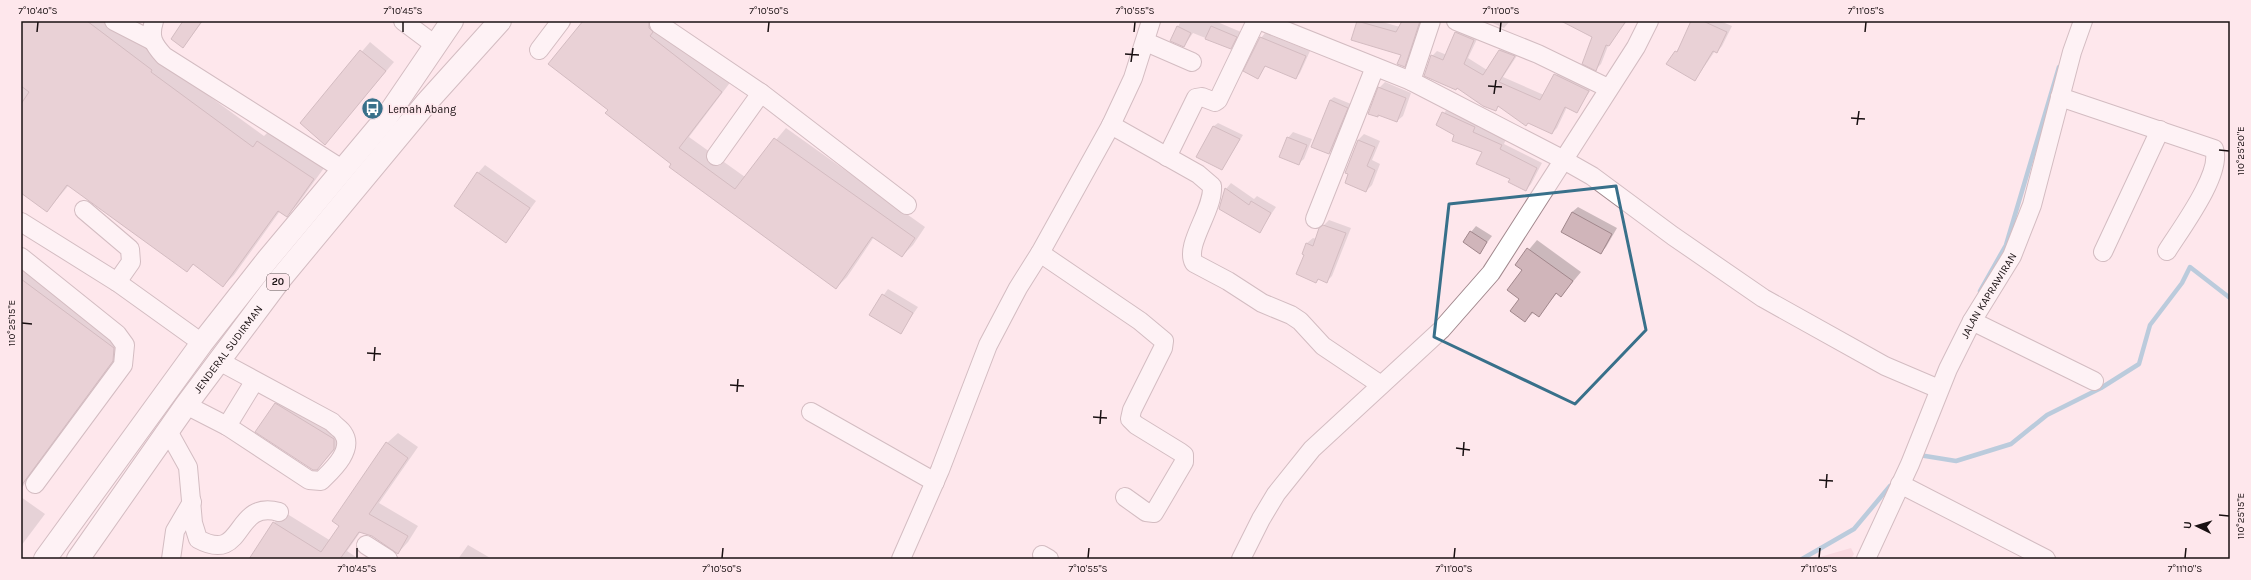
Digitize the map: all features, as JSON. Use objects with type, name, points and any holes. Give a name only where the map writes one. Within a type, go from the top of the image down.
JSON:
[{"type":"highway","name":"JENDERAL SUDIRMAN","points":[[46,559],[202,342],[342,169],[386,118],[452,21]]},
{"type":"highway","name":"JENDERAL SUDIRMAN","points":[[78,559],[186,405],[277,284],[372,167],[500,21]]},
{"type":"street","points":[[151,40],[151,31],[154,21]]},
{"type":"street","points":[[403,21],[435,45]]},
{"type":"street","points":[[539,50],[561,21]]},
{"type":"street","points":[[901,559],[935,482],[988,345],[1018,288],[1040,253],[1111,125],[1133,78],[1146,42],[1151,21]]},
{"type":"street","points":[[1167,157],[1196,98],[1202,96],[1215,102],[1218,100],[1261,21],[1411,81],[1562,159],[1592,176],[1679,240],[1763,298],[1885,366],[1934,386]]},
{"type":"street","points":[[1411,81],[1431,21]]},
{"type":"street","points":[[1456,21],[1538,54],[1608,88]]},
{"type":"street","name":"JALAN KAPRAWIRAN","points":[[1866,559],[1910,464],[1934,386],[1972,321],[2001,277],[2015,249],[2032,205],[2072,52],[2083,21]]},
{"type":"street","points":[[1241,559],[1261,519],[1292,473],[1312,449],[1441,330],[1491,273],[1538,201],[1562,159],[1636,47],[1647,22]]},
{"type":"street","points":[[125,24],[151,40],[164,56],[342,169]]},
{"type":"street","points":[[659,24],[761,93],[907,205]]},
{"type":"street","points":[[1146,42],[1192,62]]},
{"type":"street","points":[[1315,219],[1375,67]]},
{"type":"street","points":[[716,156],[761,93]]},
{"type":"street","points":[[2060,97],[2213,147],[2215,152],[2214,165],[2210,177],[2167,251]]},
{"type":"street","points":[[1111,125],[1198,174],[1212,186],[1213,195],[1210,205],[1191,253],[1194,263],[1228,281],[1262,303],[1291,315],[1328,351],[1381,385]]},
{"type":"street","points":[[2103,252],[2160,130]]},
{"type":"street","points":[[84,210],[130,249],[131,262],[117,282]]},
{"type":"street","points":[[21,222],[117,282],[202,342]]},
{"type":"street","points":[[1040,253],[1140,321],[1164,341],[1163,348],[1132,410],[1130,419],[1136,425],[1184,455],[1184,462],[1154,513],[1146,512],[1125,497]]},
{"type":"street","points":[[21,257],[117,334],[125,345],[123,365],[35,484]]},
{"type":"street","points":[[1972,321],[2094,381]]},
{"type":"street","points":[[186,405],[227,426],[309,480],[316,482],[321,481],[333,469],[345,451],[346,442],[344,434],[332,422],[254,382],[219,361]]},
{"type":"street","points":[[227,426],[254,382]]},
{"type":"street","points":[[811,412],[935,482]]},
{"type":"street","points":[[168,431],[188,467],[193,523],[198,539],[208,544],[220,545],[231,542],[242,524],[250,516],[259,511],[271,510],[279,512]]},
{"type":"street","points":[[1900,484],[2046,559]]},
{"type":"street","points":[[171,559],[175,531],[192,502]]},
{"type":"street","points":[[366,545],[388,559]]},
{"type":"highlighted area","points":[[1616,186],[1646,330],[1575,404],[1434,337],[1449,204]]},
{"type":"shaded area","points":[[1851,548],[1854,554],[1851,559],[1813,559]]},
{"type":"building","points":[[21,21],[87,21],[152,70],[151,72],[253,147],[257,141],[314,179],[287,217],[278,211],[223,287],[193,264],[187,272],[67,185],[47,212],[21,193],[21,104],[29,92],[21,86]]},
{"type":"building","points":[[183,21],[202,21],[183,48],[171,39]]},
{"type":"building","points":[[583,21],[649,21],[649,28],[653,32],[650,36],[722,92],[679,148],[735,189],[774,138],[915,238],[902,257],[872,237],[836,289],[669,167],[671,164],[605,113],[608,110],[548,64]]},
{"type":"building","points":[[1357,21],[1396,32],[1402,21],[1420,21],[1405,67],[1397,64],[1401,55],[1351,40]]},
{"type":"building","points":[[1561,21],[1626,21],[1609,46],[1606,45],[1596,71],[1582,64],[1592,37]]},
{"type":"building","points":[[1691,21],[1703,21],[1727,32],[1717,53],[1713,51],[1695,81],[1666,64],[1675,51],[1677,52]]},
{"type":"building","points":[[1177,26],[1191,33],[1184,47],[1170,41]]},
{"type":"building","points":[[1211,26],[1237,37],[1231,49],[1205,39]]},
{"type":"building","points":[[1455,32],[1474,40],[1464,64],[1483,75],[1499,50],[1515,56],[1499,82],[1540,100],[1554,74],[1589,91],[1577,113],[1565,107],[1552,134],[1528,123],[1526,126],[1498,106],[1496,111],[1483,106],[1457,88],[1456,90],[1424,76],[1431,55],[1443,60]]},
{"type":"building","points":[[1260,37],[1306,56],[1296,79],[1265,66],[1258,79],[1243,71]]},
{"type":"building","points":[[360,50],[386,71],[325,145],[300,123]]},
{"type":"building","points":[[1378,87],[1406,98],[1397,122],[1378,115],[1378,117],[1368,114]]},
{"type":"building","points":[[1330,100],[1348,108],[1329,154],[1311,147]]},
{"type":"building","points":[[1442,112],[1475,127],[1473,132],[1502,145],[1500,149],[1537,168],[1526,191],[1508,182],[1510,179],[1476,164],[1482,152],[1452,141],[1454,135],[1436,125]]},
{"type":"building","points":[[1213,126],[1240,139],[1222,170],[1196,157]]},
{"type":"building","points":[[1287,137],[1307,145],[1299,165],[1279,157]]},
{"type":"building","points":[[1358,140],[1375,147],[1367,166],[1375,170],[1366,192],[1345,183],[1348,174],[1345,173]]},
{"type":"building","points":[[477,172],[530,208],[506,243],[454,206]]},
{"type":"building","points":[[1225,188],[1249,205],[1251,201],[1271,213],[1260,233],[1219,209]]},
{"type":"building","points":[[1572,212],[1612,234],[1601,254],[1561,232]]},
{"type":"building","points":[[1323,225],[1346,233],[1327,283],[1318,279],[1316,283],[1296,274],[1304,255],[1302,254],[1306,243],[1313,246],[1319,228]]},
{"type":"building","points":[[1470,231],[1487,242],[1480,254],[1463,242]]},
{"type":"building","points":[[1527,248],[1573,281],[1561,297],[1556,293],[1539,317],[1532,312],[1525,322],[1510,311],[1519,299],[1507,290],[1522,270],[1515,265]]},
{"type":"building","points":[[21,279],[114,348],[113,361],[21,486]]},
{"type":"building","points":[[882,294],[913,313],[901,334],[869,315]]},
{"type":"building","points":[[275,403],[334,439],[334,449],[317,470],[313,470],[255,432]]},
{"type":"building","points":[[386,442],[408,458],[369,514],[408,536],[398,554],[372,536],[359,532],[340,559],[249,559],[273,522],[321,552],[339,526],[332,521]]},
{"type":"waterway","points":[[1980,291],[2006,245],[2059,67]]},
{"type":"waterway","points":[[1919,455],[1956,461],[2011,444],[2047,415],[2101,388],[2139,364],[2150,325],[2182,283],[2190,267],[2230,298]]},
{"type":"waterway","points":[[1802,559],[1854,529],[1890,486]]},
{"type":"place","name":"Lemah Abang","points":[[373,109]]}]
